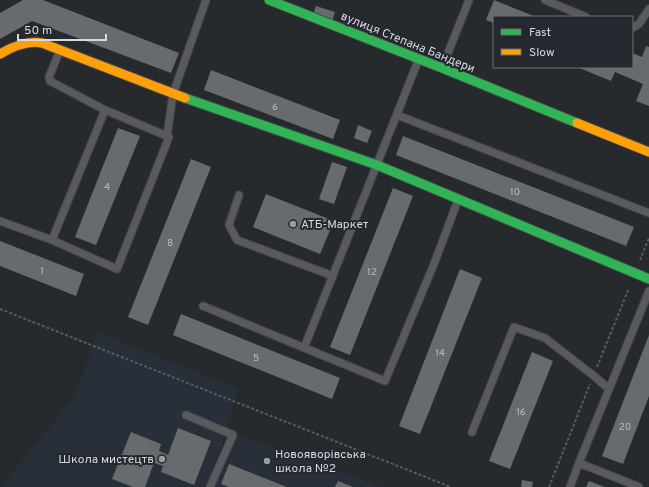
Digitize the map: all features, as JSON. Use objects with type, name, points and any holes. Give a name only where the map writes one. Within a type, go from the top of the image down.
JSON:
[{"type":"street","name":"вулиця Степана Бандери","points":[[269,0],[649,152]]},
{"type":"street","points":[[0,54],[25,44],[37,42],[46,44],[173,94],[377,165],[649,279]]},
{"type":"lane","points":[[0,221],[52,240],[117,269],[169,137],[167,136],[173,94],[206,0]]},
{"type":"lane","points":[[442,68],[469,0]]},
{"type":"lane","points":[[545,0],[584,16]]},
{"type":"lane","points":[[633,27],[639,24],[649,9]]},
{"type":"lane","points":[[60,49],[49,77],[50,82],[105,110],[167,136]]},
{"type":"lane","points":[[304,348],[419,59]]},
{"type":"lane","points":[[52,240],[105,110]]},
{"type":"lane","points":[[397,114],[649,213]]},
{"type":"lane","points":[[239,195],[229,225],[237,240],[333,276]]},
{"type":"lane","points":[[203,306],[385,381],[434,264],[459,199]]},
{"type":"lane","points":[[570,487],[649,291]]},
{"type":"lane","points":[[472,432],[514,327],[545,338],[609,389]]},
{"type":"lane","points":[[186,415],[232,435],[210,487]]},
{"type":"lane","points":[[579,463],[639,487]]},
{"type":"path","points":[[549,487],[649,238]]},
{"type":"path","points":[[0,309],[451,487]]},
{"type":"shaded area","points":[[98,332],[238,388],[224,439],[207,487],[1,487],[75,396]]},
{"type":"shaded area","name":"Новояворівська школа №2","points":[[236,435],[383,487],[215,487]]},
{"type":"building","points":[[23,0],[43,0],[179,53],[171,73],[32,21],[0,39],[0,13]]},
{"type":"building","points":[[494,0],[534,16],[493,16],[493,23],[486,20]]},
{"type":"building","points":[[316,6],[335,12],[332,22],[313,15]]},
{"type":"building","points":[[646,46],[649,47],[649,106],[636,101],[643,84],[615,72],[611,81],[579,68],[633,68],[633,53],[642,57]]},
{"type":"building","points":[[211,70],[340,120],[333,139],[204,90]]},
{"type":"building","points":[[358,125],[372,131],[367,143],[354,138]]},
{"type":"building","points":[[118,128],[140,136],[96,245],[75,237]]},
{"type":"building","points":[[403,136],[634,227],[626,246],[396,155]]},
{"type":"building","points":[[191,159],[211,167],[148,325],[128,317]]},
{"type":"building","points":[[332,162],[347,167],[334,204],[319,199]]},
{"type":"building","points":[[393,188],[413,196],[350,355],[330,347]]},
{"type":"building","name":"АТБ-Маркет","points":[[266,194],[334,221],[320,254],[253,227]]},
{"type":"building","points":[[0,241],[84,274],[76,296],[0,266]]},
{"type":"building","points":[[460,269],[482,278],[420,434],[399,426]]},
{"type":"building","points":[[181,314],[340,378],[332,399],[173,335]]},
{"type":"building","points":[[649,335],[649,396],[623,464],[602,456]]},
{"type":"building","points":[[532,352],[553,361],[510,469],[489,461]]},
{"type":"building","name":"Школа мистецтв","points":[[178,428],[211,441],[194,485],[161,472],[163,466],[154,463],[145,487],[133,487],[112,479],[131,432],[161,444],[159,451],[168,455]]},
{"type":"building","points":[[229,464],[287,487],[229,487],[221,484]]},
{"type":"building","points":[[522,480],[533,482],[532,487],[521,487]]},
{"type":"building","points":[[338,481],[353,487],[335,487]]},
{"type":"building","points":[[589,481],[605,487],[586,487]]},
{"type":"traffic: fast","points":[[269,0],[577,123]]},
{"type":"traffic: fast","points":[[185,98],[377,165],[649,279]]},
{"type":"traffic: slow","points":[[0,54],[25,43],[42,43],[185,98]]},
{"type":"traffic: slow","points":[[577,123],[649,152]]},
{"type":"place","name":"АТБ-Маркет","points":[[293,224]]},
{"type":"place","name":"Школа мистецтв","points":[[162,459]]},
{"type":"place","name":"Новояворівська школа №2","points":[[267,461]]}]
